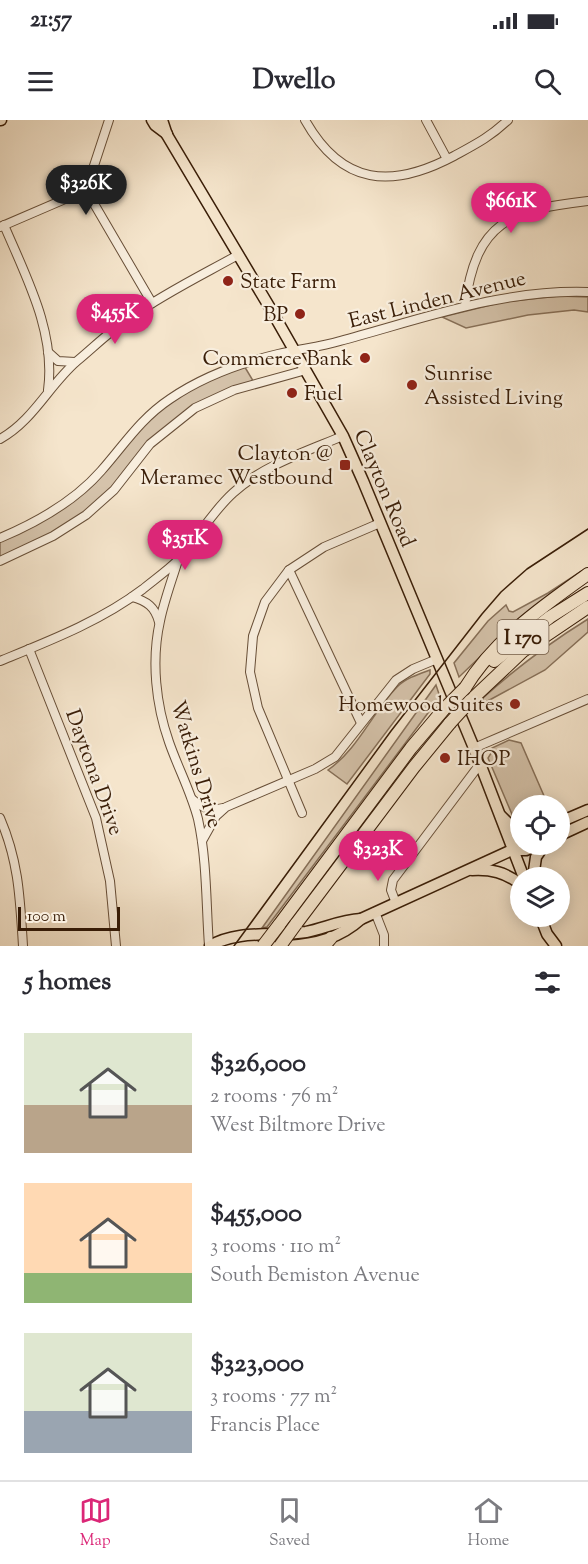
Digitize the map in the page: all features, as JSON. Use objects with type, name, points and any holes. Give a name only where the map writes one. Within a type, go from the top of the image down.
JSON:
[{"type":"highway","points":[[465,688],[486,658],[535,614],[588,574]]},
{"type":"highway","name":"I 170","points":[[263,946],[406,755],[444,709],[516,642],[588,593]]},
{"type":"highway","name":"I 170","points":[[280,946],[414,767],[470,700],[524,651],[588,607]]},
{"type":"main road","name":"Clayton Road","points":[[152,120],[167,135]]},
{"type":"main road","name":"Clayton Road","points":[[162,120],[167,135],[343,436],[474,748],[499,814],[510,834]]},
{"type":"main road","points":[[570,818],[588,810]]},
{"type":"main road","points":[[499,814],[510,825]]},
{"type":"main road","points":[[570,830],[588,822]]},
{"type":"main road","points":[[288,946],[328,942],[361,919],[510,850]]},
{"type":"main road","points":[[466,871],[495,871],[510,877]]},
{"type":"main road","points":[[209,946],[227,938],[302,932],[339,922],[361,919]]},
{"type":"main road","points":[[544,927],[556,946]]},
{"type":"main road","points":[[546,946],[547,934]]},
{"type":"street","points":[[109,120],[86,190],[152,303]]},
{"type":"street","points":[[305,120],[316,139],[338,160],[366,174],[384,178],[405,176],[424,170],[491,136],[508,120]]},
{"type":"street","points":[[426,120],[447,159]]},
{"type":"street","points":[[48,391],[50,380],[48,352],[37,305],[2,226],[86,190]]},
{"type":"street","points":[[465,306],[469,279],[476,257],[502,224],[535,208],[588,201]]},
{"type":"street","points":[[0,439],[25,421],[48,391],[75,362],[115,328],[152,303],[238,255]]},
{"type":"street","name":"East Linden Avenue","points":[[0,538],[34,523],[74,498],[101,471],[146,417],[186,389],[235,366],[278,354],[337,342],[465,306],[528,294],[561,291],[588,292]]},
{"type":"street","points":[[48,352],[58,361],[75,362]]},
{"type":"street","points":[[0,561],[53,536],[86,515],[114,490],[150,444],[195,408],[234,390],[306,370]]},
{"type":"street","points":[[0,661],[74,630],[132,597],[178,560],[218,508],[234,492],[289,458],[343,436]]},
{"type":"street","points":[[302,813],[258,708],[250,672],[253,636],[265,602],[289,570],[324,547],[380,523]]},
{"type":"street","name":"Watkins Drive","points":[[178,560],[159,622],[156,686],[169,743],[192,798],[202,842],[209,946]]},
{"type":"street","points":[[289,570],[361,723]]},
{"type":"street","points":[[132,597],[150,604],[159,622]]},
{"type":"street","name":"Daytona Drive","points":[[29,649],[96,818],[110,881],[116,946]]},
{"type":"street","points":[[192,798],[199,806],[216,810],[315,769],[335,757],[396,680],[412,669],[437,659]]},
{"type":"street","points":[[474,748],[588,699]]},
{"type":"street","points":[[396,903],[391,890],[393,880],[480,764]]},
{"type":"street","points":[[202,842],[216,816],[226,807]]},
{"type":"street","points":[[0,818],[19,879],[23,946]]},
{"type":"street","points":[[375,912],[384,935],[384,946]]},
{"type":"shaded area","points":[[559,296],[588,297],[588,312],[574,310],[528,315],[466,328],[442,317],[503,302]]},
{"type":"shaded area","points":[[243,364],[255,384],[178,419],[86,515],[0,561],[0,538],[73,498],[168,400]]},
{"type":"shaded area","points":[[583,570],[584,572],[509,629],[459,677],[454,663],[488,621],[506,605],[509,611],[513,612]]},
{"type":"shaded area","points":[[588,619],[588,632],[545,670],[484,703],[483,698],[508,676],[547,646]]},
{"type":"shaded area","points":[[430,670],[430,674],[347,784],[328,770],[348,752],[397,687],[408,679]]},
{"type":"shaded area","points":[[436,685],[440,697],[267,927],[262,928]]},
{"type":"shaded area","points":[[509,740],[521,743],[544,795],[510,795],[510,810],[488,758],[492,748]]},
{"type":"tram line","points":[[234,946],[391,731],[482,614],[501,592],[527,569],[588,529]]},
{"type":"place","name":"State Farm","points":[[228,281]]},
{"type":"place","name":"BP","points":[[300,314]]},
{"type":"place","name":"Commerce Bank","points":[[365,358]]},
{"type":"place","name":"Sunrise Assisted Living","points":[[412,385]]},
{"type":"place","name":"Fuel","points":[[292,393]]},
{"type":"place","name":"Clayton @ Meramec Westbound","points":[[345,465]]},
{"type":"place","name":"Homewood Suites","points":[[515,704]]},
{"type":"place","name":"IHOP","points":[[445,758]]}]
